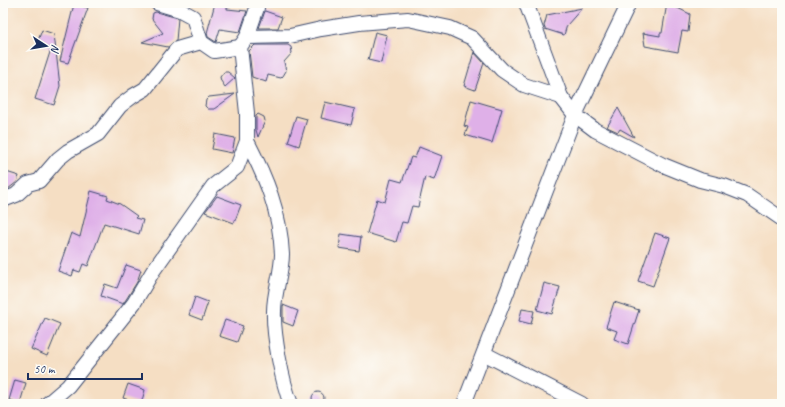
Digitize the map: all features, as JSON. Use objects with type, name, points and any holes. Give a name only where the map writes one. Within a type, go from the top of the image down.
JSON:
[{"type":"street","points":[[157,3],[180,10],[193,17],[202,42],[214,51],[244,42],[290,36],[359,23],[408,19],[450,28],[472,38],[502,70],[524,85],[561,96]]},
{"type":"street","points":[[47,404],[68,386],[130,308],[153,271],[213,186],[237,167],[247,141],[244,42],[258,8],[257,3]]},
{"type":"street","points":[[526,3],[561,96],[575,115],[595,130],[663,165],[700,180],[724,186],[747,195],[782,219]]},
{"type":"street","points":[[466,402],[575,115],[628,3]]},
{"type":"street","points":[[3,200],[16,195],[28,184],[39,181],[58,159],[68,151],[98,134],[120,106],[145,89],[177,49],[202,42]]},
{"type":"street","points":[[247,141],[265,177],[277,212],[282,255],[274,311],[277,343],[287,394],[291,404]]},
{"type":"street","points":[[485,354],[582,404]]},
{"type":"building","points":[[215,3],[227,3],[227,9],[247,11],[240,32],[220,29],[216,42],[208,37],[207,33]]},
{"type":"building","points":[[667,3],[690,14],[688,32],[682,31],[678,52],[645,46],[643,33],[660,36],[660,33],[662,33]]},
{"type":"building","points":[[74,4],[88,8],[68,63],[60,61]]},
{"type":"building","points":[[582,8],[567,25],[564,35],[545,29],[544,26],[547,15]]},
{"type":"building","points":[[265,11],[282,17],[278,28],[259,28]]},
{"type":"building","points":[[156,12],[178,18],[176,41],[168,47],[142,42],[163,33],[152,19],[153,13]]},
{"type":"building","points":[[42,30],[54,34],[60,86],[54,105],[35,99],[51,49],[37,43]]},
{"type":"building","points":[[375,32],[387,35],[381,63],[368,60]]},
{"type":"building","points":[[255,45],[288,45],[291,47],[292,53],[284,62],[286,71],[281,78],[268,75],[266,82],[252,77],[249,51]]},
{"type":"building","points":[[474,52],[484,63],[475,90],[464,86]]},
{"type":"building","points":[[224,72],[228,72],[235,78],[225,87],[220,77]]},
{"type":"building","points":[[235,94],[214,109],[208,109],[205,106],[206,100],[209,97]]},
{"type":"building","points":[[471,100],[502,109],[492,143],[465,135],[468,127],[464,126]]},
{"type":"building","points":[[325,102],[355,109],[351,125],[321,118]]},
{"type":"building","points":[[618,108],[634,137],[620,129],[618,132],[607,127]]},
{"type":"building","points":[[258,114],[264,117],[265,121],[258,137],[256,130],[256,116]]},
{"type":"building","points":[[296,116],[307,119],[299,146],[288,142]]},
{"type":"building","points":[[215,134],[235,138],[232,153],[212,149]]},
{"type":"building","points":[[419,147],[442,156],[434,180],[425,177],[418,207],[412,206],[407,223],[402,222],[396,242],[367,233],[377,199],[385,202],[391,179],[402,182],[411,157],[415,158]]},
{"type":"building","points":[[3,171],[19,176],[17,182],[8,189],[3,187]]},
{"type":"building","points":[[91,191],[108,196],[107,199],[120,204],[137,216],[135,218],[143,220],[139,234],[104,223],[88,266],[83,264],[80,272],[74,270],[72,276],[58,271],[71,233],[80,237]]},
{"type":"building","points":[[217,196],[241,205],[234,223],[205,212]]},
{"type":"building","points":[[655,233],[670,238],[653,286],[638,281]]},
{"type":"building","points":[[341,234],[361,237],[359,251],[339,248]]},
{"type":"building","points":[[126,265],[141,270],[137,282],[123,304],[101,296],[105,284],[117,288]]},
{"type":"building","points":[[544,283],[560,287],[552,314],[537,310]]},
{"type":"building","points":[[195,297],[208,302],[202,320],[189,315]]},
{"type":"building","points":[[614,302],[639,310],[628,344],[614,339],[617,331],[606,327]]},
{"type":"building","points":[[283,305],[298,311],[293,326],[283,322]]},
{"type":"building","points":[[522,309],[534,311],[531,324],[519,321]]},
{"type":"building","points":[[45,318],[60,324],[47,356],[31,349]]},
{"type":"building","points":[[225,320],[243,326],[237,342],[219,336]]},
{"type":"building","points":[[15,380],[26,383],[20,403],[9,400]]},
{"type":"building","points":[[128,384],[145,390],[141,404],[123,398]]},
{"type":"building","points":[[316,392],[320,392],[324,398],[320,404],[316,404],[312,400],[312,396]]}]
